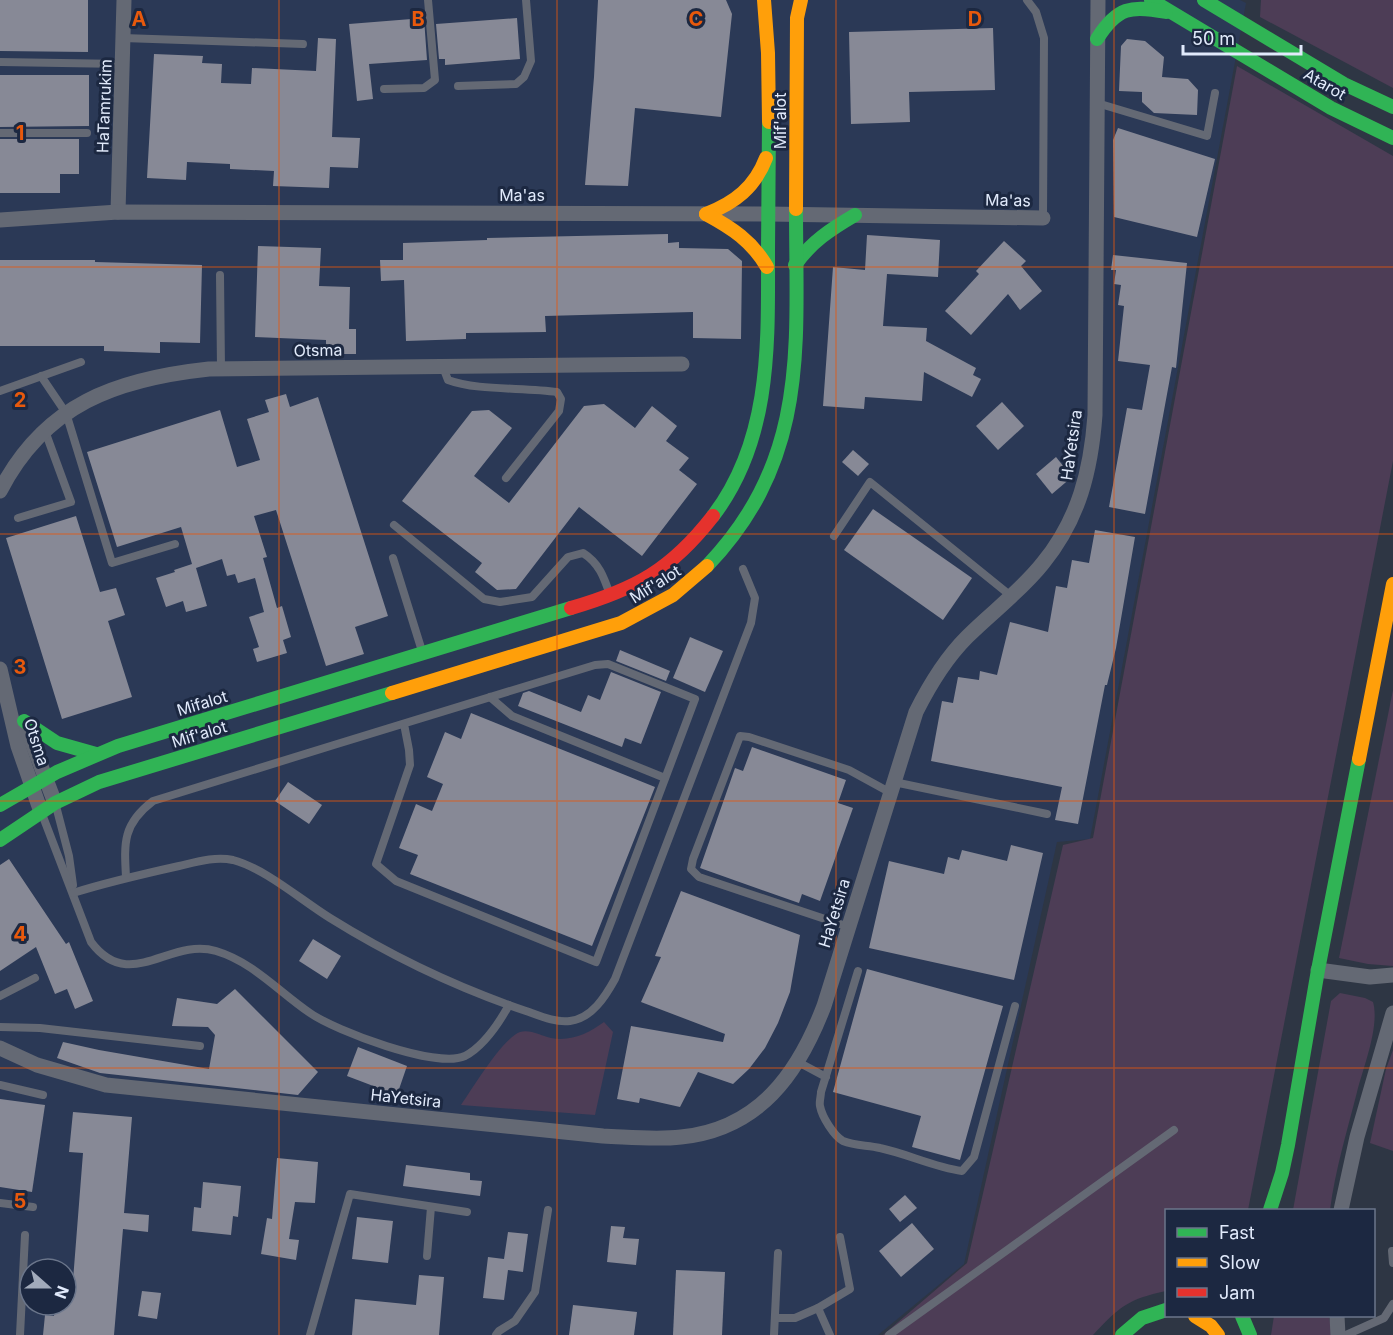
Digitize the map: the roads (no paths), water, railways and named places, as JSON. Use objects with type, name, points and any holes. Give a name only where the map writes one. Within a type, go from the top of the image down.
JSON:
[{"type":"main road","name":"Mif'alot","points":[[423,653],[611,596],[639,584],[686,549],[720,506],[736,479],[750,442],[763,393],[767,340],[768,68],[764,0]]},
{"type":"main road","name":"Mif'alot","points":[[55,803],[99,782],[127,773],[621,623],[652,609],[680,591],[705,569],[727,545],[761,491],[774,461],[791,398],[794,372],[796,18],[801,0]]},
{"type":"main road","name":"Atarot","points":[[1151,0],[1332,108],[1393,138]]},
{"type":"main road","name":"Atarot","points":[[1204,0],[1344,84],[1393,107]]},
{"type":"main road","points":[[1097,39],[1107,22],[1131,7],[1173,14]]},
{"type":"main road","points":[[706,214],[732,203],[745,193],[757,178],[768,151]]},
{"type":"main road","points":[[706,214],[744,236],[758,249],[767,267]]},
{"type":"main road","points":[[795,265],[804,250],[817,237],[855,215]]},
{"type":"main road","points":[[1270,1209],[1288,1145],[1318,970],[1393,584]]},
{"type":"main road","name":"Mifalot","points":[[0,805],[46,776],[96,754],[423,653]]},
{"type":"main road","points":[[24,722],[53,742],[67,748],[96,754]]},
{"type":"main road","points":[[0,840],[55,803]]},
{"type":"main road","points":[[1122,1335],[1141,1318],[1165,1311]]},
{"type":"main road","points":[[1196,1317],[1221,1332]]},
{"type":"main road","points":[[1242,1317],[1250,1335]]},
{"type":"street","name":"HaTamrukim","points":[[118,212],[124,0]]},
{"type":"street","name":"HaYetsira","points":[[0,1048],[37,1065],[106,1085],[603,1136],[650,1139],[682,1137],[711,1131],[741,1119],[764,1103],[783,1084],[812,1037],[824,1006],[916,712],[933,679],[967,637],[1042,565],[1058,544],[1081,498],[1088,472],[1095,415],[1098,0]]},
{"type":"street","name":"Ma'as","points":[[0,220],[118,212],[796,214],[1043,218]]},
{"type":"street","name":"Otsma","points":[[0,491],[9,473],[29,445],[66,413],[110,390],[174,373],[221,369],[682,364]]},
{"type":"street","name":"Otsma","points":[[2,675],[24,722],[55,803]]},
{"type":"street","name":"Otsma","points":[[2,675],[18,746],[42,812]]},
{"type":"street","points":[[1318,970],[1358,976],[1393,975]]},
{"type":"street","points":[[1341,1209],[1357,1137],[1393,1013]]},
{"type":"street","points":[[1337,1317],[1338,1335]]},
{"type":"lane","points":[[384,89],[424,88],[435,80],[428,0]]},
{"type":"lane","points":[[458,87],[516,84],[524,77],[531,61],[526,0]]},
{"type":"lane","points":[[1027,0],[1036,12],[1044,39],[1043,218]]},
{"type":"lane","points":[[123,38],[303,44]]},
{"type":"lane","points":[[0,62],[123,64]]},
{"type":"lane","points":[[1097,103],[1207,136],[1215,93]]},
{"type":"lane","points":[[0,133],[87,133]]},
{"type":"lane","points":[[220,275],[221,369]]},
{"type":"lane","points":[[0,391],[81,362]]},
{"type":"lane","points":[[443,367],[448,380],[461,385],[557,392],[561,399],[559,411],[506,478]]},
{"type":"lane","points":[[41,376],[66,413],[112,563],[174,544]]},
{"type":"lane","points":[[18,518],[71,502],[45,431]]},
{"type":"lane","points":[[834,536],[870,482],[1011,596]]},
{"type":"lane","points":[[394,525],[484,599],[500,602],[532,597],[568,557],[583,553],[594,560],[611,596]]},
{"type":"lane","points":[[393,558],[423,653]]},
{"type":"lane","points":[[73,892],[126,877],[212,859],[232,860],[254,869],[392,955],[509,1005],[553,1020],[570,1022],[580,1018],[596,1008],[615,979],[751,623],[754,598],[743,569]]},
{"type":"lane","points":[[126,877],[124,845],[129,829],[138,812],[153,801],[595,665],[608,664],[695,699],[596,962],[396,881],[376,864],[410,765],[404,724]]},
{"type":"lane","points":[[490,698],[512,716],[665,778]]},
{"type":"lane","points":[[849,927],[699,877],[691,869],[740,736],[849,770],[893,787],[1047,814]]},
{"type":"lane","points":[[55,803],[69,856],[73,892]]},
{"type":"lane","points":[[42,812],[91,942],[100,955],[111,962],[132,966],[194,948],[224,954],[254,970],[311,1014],[327,1023],[409,1053],[439,1059],[463,1057],[475,1050],[501,1020],[509,1005]]},
{"type":"lane","points":[[858,971],[826,1077],[820,1106],[829,1125],[841,1140],[909,1155],[946,1168],[962,1171],[974,1157],[1015,1006]]},
{"type":"lane","points":[[0,996],[35,978]]},
{"type":"lane","points":[[0,1027],[40,1028],[200,1046]]},
{"type":"lane","points":[[798,1062],[826,1077]]},
{"type":"lane","points":[[0,1084],[43,1095]]},
{"type":"lane","points":[[889,1335],[1174,1130]]},
{"type":"lane","points":[[310,1335],[350,1194],[468,1212]]},
{"type":"lane","points":[[0,1203],[33,1207]]},
{"type":"lane","points":[[427,1257],[431,1207]]},
{"type":"lane","points":[[496,1335],[499,1330],[515,1321],[534,1292],[548,1210]]},
{"type":"lane","points":[[20,1335],[25,1235]]},
{"type":"lane","points":[[776,1318],[795,1318],[818,1308],[849,1289],[840,1237]]},
{"type":"lane","points":[[1392,1251],[1393,1263]]},
{"type":"lane","points":[[774,1335],[778,1253]]},
{"type":"lane","points":[[1346,1335],[1384,1318],[1393,1304]]},
{"type":"lane","points":[[818,1308],[830,1335]]}]
